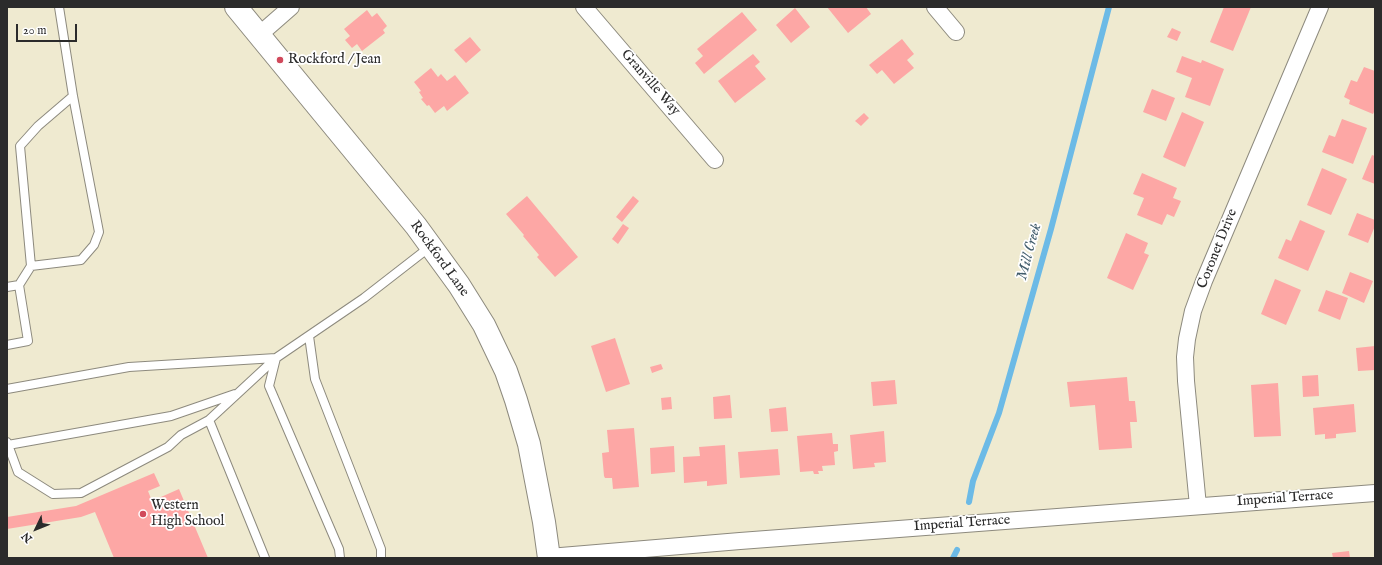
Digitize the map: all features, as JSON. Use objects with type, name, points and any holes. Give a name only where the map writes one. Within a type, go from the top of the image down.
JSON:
[{"type":"main road","name":"Rockford Lane","points":[[236,7],[431,246],[459,285],[484,325],[506,371],[529,444],[549,557]]},
{"type":"street","points":[[259,35],[291,7]]},
{"type":"street","name":"Granville Way","points":[[584,7],[715,160]]},
{"type":"street","points":[[935,7],[956,32]]},
{"type":"street","name":"Coronet Drive","points":[[1198,506],[1185,357],[1193,311],[1204,281],[1320,7]]},
{"type":"street","name":"Imperial Terrace","points":[[549,557],[1375,493]]},
{"type":"lane","points":[[31,266],[81,260],[94,245],[99,232],[73,96],[60,7]]},
{"type":"lane","points":[[7,345],[28,341],[19,285],[31,266],[20,146],[38,126],[73,96]]},
{"type":"lane","points":[[238,393],[171,416],[8,444],[18,472],[53,494],[80,493],[168,447],[181,435],[209,420],[276,358],[364,298],[431,246]]},
{"type":"lane","points":[[7,287],[19,285]]},
{"type":"lane","points":[[309,336],[315,379],[382,549],[381,558]]},
{"type":"lane","points":[[7,389],[129,367],[276,358]]},
{"type":"lane","points":[[276,358],[269,386],[339,549],[340,558]]},
{"type":"lane","points":[[209,420],[265,558]]},
{"type":"building","points":[[827,7],[866,7],[871,14],[848,33]]},
{"type":"building","points":[[1224,7],[1251,7],[1233,51],[1210,42]]},
{"type":"building","points":[[795,8],[810,27],[791,43],[776,25]]},
{"type":"building","points":[[367,10],[372,17],[377,13],[387,26],[383,30],[385,33],[362,51],[357,44],[352,48],[345,40],[350,36],[344,29]]},
{"type":"building","points":[[742,12],[757,30],[704,74],[695,63],[703,56],[697,49]]},
{"type":"building","points":[[1172,28],[1181,32],[1177,41],[1167,37]]},
{"type":"building","points":[[470,37],[481,50],[466,63],[454,50]]},
{"type":"building","points":[[902,39],[914,54],[907,60],[914,68],[894,84],[882,70],[877,74],[869,65]]},
{"type":"building","points":[[753,54],[760,62],[755,66],[766,79],[735,103],[718,81]]},
{"type":"building","points":[[1182,56],[1201,63],[1202,60],[1224,69],[1210,106],[1185,97],[1192,78],[1176,72]]},
{"type":"building","points":[[1364,67],[1375,71],[1375,110],[1373,114],[1349,104],[1350,100],[1344,97],[1351,80],[1357,82]]},
{"type":"building","points":[[431,68],[438,77],[441,74],[447,81],[455,75],[469,93],[447,111],[444,106],[435,113],[429,105],[427,106],[421,99],[423,98],[419,92],[421,91],[414,82]]},
{"type":"building","points":[[1152,89],[1175,98],[1166,121],[1143,112]]},
{"type":"building","points":[[1182,112],[1204,122],[1185,167],[1163,157]]},
{"type":"building","points":[[864,113],[869,118],[861,126],[855,121]]},
{"type":"building","points":[[1342,119],[1367,128],[1353,164],[1322,152],[1329,135],[1335,137]]},
{"type":"building","points":[[1372,155],[1375,156],[1375,184],[1362,179]]},
{"type":"building","points":[[1322,168],[1347,179],[1331,215],[1307,205]]},
{"type":"building","points":[[1142,173],[1177,188],[1173,198],[1181,201],[1174,217],[1167,214],[1162,225],[1137,215],[1144,198],[1133,194]]},
{"type":"building","points":[[527,196],[578,257],[555,277],[537,257],[539,255],[506,214]]},
{"type":"building","points":[[633,196],[639,201],[622,222],[616,217]]},
{"type":"building","points":[[1357,213],[1375,220],[1375,226],[1368,243],[1348,235]]},
{"type":"building","points":[[1300,220],[1325,231],[1308,271],[1278,258],[1286,239],[1291,241]]},
{"type":"building","points":[[623,224],[629,228],[618,244],[612,239]]},
{"type":"building","points":[[1126,233],[1148,243],[1144,253],[1149,255],[1133,290],[1107,278]]},
{"type":"building","points":[[1350,272],[1373,281],[1364,303],[1342,293]]},
{"type":"building","points":[[1275,279],[1301,290],[1286,325],[1261,314]]},
{"type":"building","points":[[1326,290],[1348,298],[1340,320],[1318,311]]},
{"type":"building","points":[[615,338],[630,384],[606,392],[591,346]]},
{"type":"building","points":[[1375,346],[1375,370],[1358,371],[1356,348]]},
{"type":"building","points":[[661,364],[663,369],[652,373],[650,367]]},
{"type":"building","points":[[1318,375],[1319,396],[1303,397],[1302,376]]},
{"type":"building","points":[[1127,377],[1129,401],[1135,401],[1137,422],[1130,422],[1132,448],[1099,450],[1095,405],[1070,407],[1067,382]]},
{"type":"building","points":[[895,380],[897,404],[873,406],[871,382]]},
{"type":"building","points":[[1278,383],[1281,436],[1254,437],[1251,385]]},
{"type":"building","points":[[730,395],[732,418],[714,419],[713,397]]},
{"type":"building","points":[[671,397],[672,409],[662,410],[661,398]]},
{"type":"building","points":[[1354,404],[1356,432],[1336,434],[1336,438],[1325,439],[1325,434],[1315,435],[1313,408]]},
{"type":"building","points":[[786,407],[788,431],[771,432],[769,409]]},
{"type":"building","points":[[634,428],[639,487],[613,489],[612,478],[605,478],[604,476],[602,453],[609,452],[607,430]]},
{"type":"building","points":[[884,431],[886,462],[874,463],[875,467],[853,469],[850,435]]},
{"type":"building","points":[[832,433],[833,444],[838,444],[838,451],[834,452],[835,465],[822,466],[823,471],[818,471],[819,474],[814,474],[813,471],[800,472],[797,436]]},
{"type":"building","points":[[725,445],[727,484],[707,486],[707,481],[684,483],[683,457],[700,456],[699,447]]},
{"type":"building","points":[[674,446],[675,472],[651,474],[650,448]]},
{"type":"building","points":[[778,449],[780,475],[740,478],[738,452]]},
{"type":"building","name":"Western High School","points":[[154,473],[160,486],[148,491],[152,501],[179,489],[208,558],[114,558],[95,512],[81,517],[7,529],[7,517],[76,506]]},
{"type":"building","points":[[1349,551],[1350,558],[1333,558],[1332,553]]},
{"type":"waterway","name":"Mill Creek","points":[[969,502],[973,481],[999,413],[1051,229],[1109,7]]},
{"type":"waterway","name":"Mill Creek","points":[[953,558],[957,550]]},
{"type":"place","name":"Rockford / Jean","points":[[280,60]]},
{"type":"place","name":"Western High School","points":[[143,514]]}]
